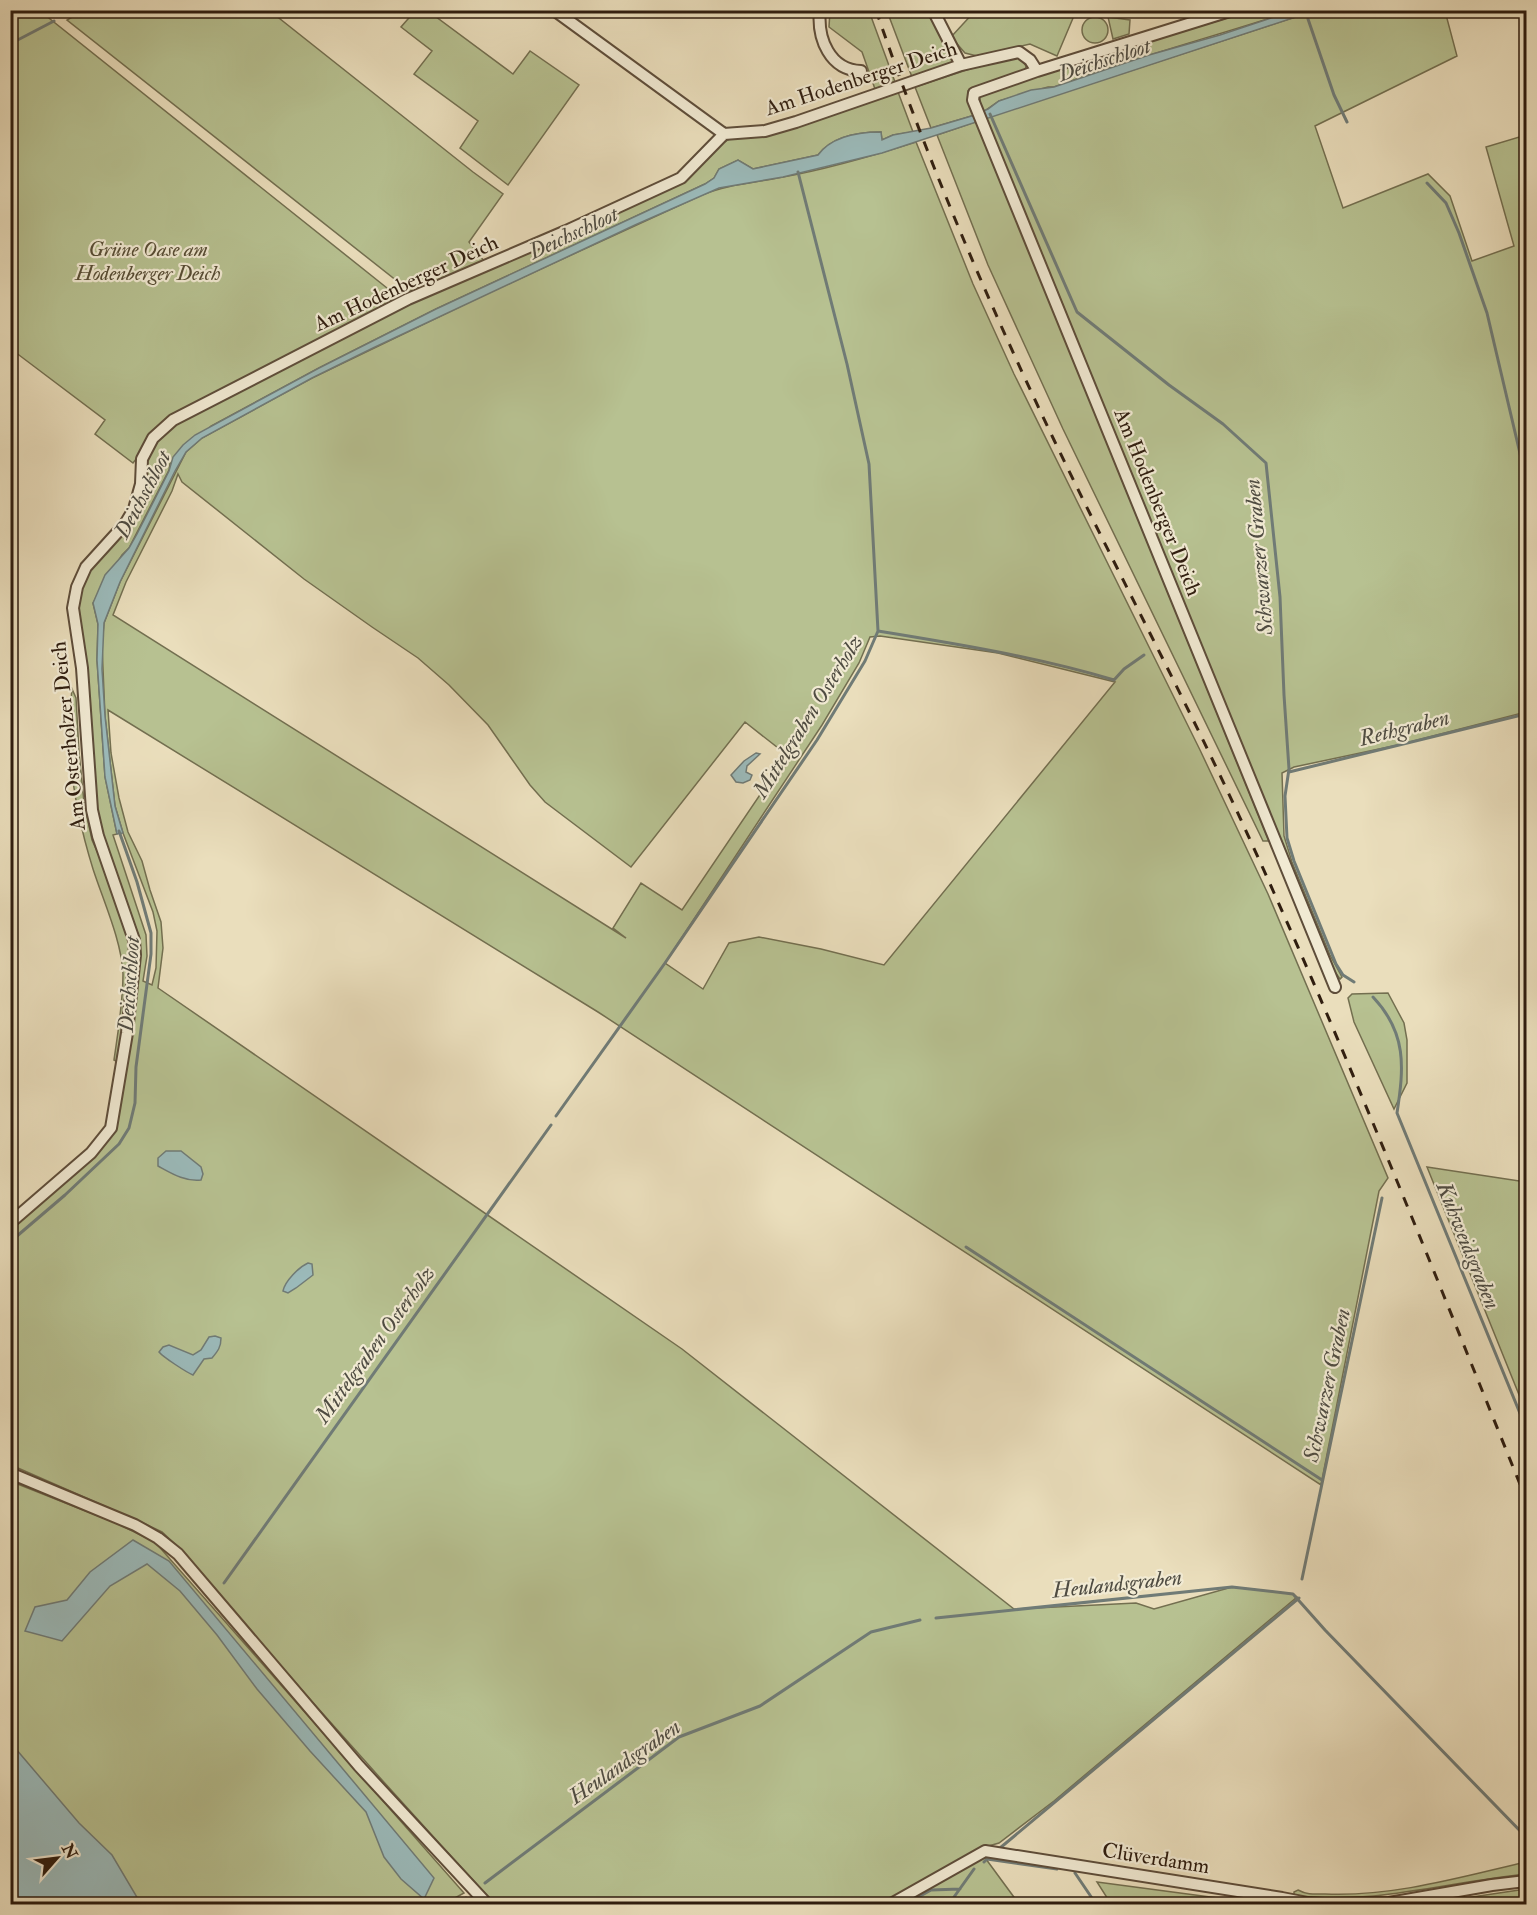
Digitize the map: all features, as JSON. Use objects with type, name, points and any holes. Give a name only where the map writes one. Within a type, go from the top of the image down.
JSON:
[{"type":"street","points":[[554,10],[724,134]]},
{"type":"street","points":[[820,10],[819,23],[828,53],[837,64],[849,71],[861,71]]},
{"type":"street","points":[[933,10],[961,65]]},
{"type":"street","name":"Am Hodenberger Deich","points":[[1233,10],[1037,71],[974,93],[973,100],[1335,987]]},
{"type":"street","name":"Am Hodenberger Deich","points":[[76,627],[74,608],[77,587],[86,567],[126,524],[134,509],[141,484],[142,459],[153,438],[173,420],[408,299],[566,231],[681,178],[724,134],[765,131],[961,65],[1019,52],[1030,60],[1037,71]]},
{"type":"street","name":"Am Osterholzer Deich","points":[[10,1222],[92,1153],[111,1128],[127,1033],[135,955],[134,940],[98,836],[92,810],[82,668],[76,627]]},
{"type":"street","points":[[10,1473],[135,1525],[158,1538],[178,1554],[359,1766],[487,1905]]},
{"type":"street","name":"Clüverdamm","points":[[891,1905],[985,1851],[1324,1905]]},
{"type":"street","points":[[1333,1905],[1389,1903],[1527,1881]]},
{"type":"green space","points":[[84,10],[270,11],[503,194],[469,242],[484,261],[410,294],[405,292],[402,285],[67,20]]},
{"type":"green space","name":"Grüne Oase am Hodenberger Deich","points":[[11,11],[40,11],[392,292],[396,301],[168,418],[133,463],[95,434],[105,420],[11,349]]},
{"type":"green space","points":[[415,11],[428,11],[513,74],[530,51],[579,85],[508,185],[460,148],[478,121],[414,74],[432,51],[401,27]]},
{"type":"green space","points":[[830,11],[869,11],[895,82],[875,89],[862,52],[829,27]]},
{"type":"green space","points":[[887,11],[931,11],[953,58],[952,65],[912,77]]},
{"type":"green space","points":[[975,11],[1076,11],[1057,56],[1030,44],[977,56],[965,53],[951,37]]},
{"type":"green space","points":[[1250,11],[1292,11],[1054,87],[999,101],[983,112],[980,107],[980,96],[984,92]]},
{"type":"green space","points":[[1314,11],[1445,11],[1457,56],[1315,126],[1343,208],[1428,174],[1450,196],[1472,261],[1514,246],[1486,147],[1526,135],[1526,712],[1398,745],[1294,767],[1282,773],[1284,836],[1292,862],[1330,955],[1342,977],[1340,979],[1330,965],[985,118]]},
{"type":"green space","points":[[1095,17],[1104,21],[1108,30],[1104,39],[1095,43],[1086,39],[1082,30],[1086,21]]},
{"type":"green space","points":[[1108,17],[1130,20],[1129,34],[1113,39]]},
{"type":"green space","points":[[1009,56],[1020,57],[1026,66],[1025,71],[968,91],[975,115],[931,128],[915,87]]},
{"type":"green space","points":[[898,92],[913,132],[893,135],[882,140],[881,132],[846,136],[831,143],[818,155],[753,169],[738,160],[719,169],[714,178],[705,184],[436,309],[319,368],[211,426],[170,464],[129,548],[122,555],[93,603],[98,624],[97,660],[105,777],[117,834],[113,835],[146,935],[147,956],[143,981],[152,985],[156,968],[157,931],[153,912],[115,806],[105,716],[102,645],[104,623],[120,582],[186,452],[202,438],[312,378],[482,296],[702,195],[732,186],[833,166],[916,142],[973,284],[1014,374],[1200,750],[1268,894],[1388,1178],[1379,1191],[1321,1485],[598,1012],[108,710],[111,753],[119,798],[128,832],[142,861],[161,922],[163,948],[158,988],[682,1349],[1014,1609],[1136,1603],[1154,1609],[1232,1587],[1293,1594],[1297,1597],[1054,1801],[999,1843],[985,1847],[881,1904],[495,1904],[334,1727],[177,1546],[162,1532],[11,1465],[10,1229],[85,1165],[115,1130],[126,1066],[114,1060],[122,996],[122,962],[116,935],[93,869],[76,802],[69,734],[72,689],[76,698],[84,802],[92,840],[139,944],[138,934],[99,826],[78,598],[84,579],[120,536],[152,447],[173,424],[403,306],[681,182],[719,145],[731,138],[764,137]],"holes":[[[178,474],[182,482],[304,579],[418,658],[449,685],[488,725],[530,785],[545,802],[631,867],[745,722],[787,755],[682,910],[641,883],[613,928],[626,938],[113,615],[126,582],[172,491]],[[880,636],[998,653],[1115,682],[884,965],[821,949],[759,937],[729,943],[703,989],[665,963],[822,725],[859,663],[870,637]]]},
{"type":"green space","points":[[978,121],[1269,841],[1263,841],[1063,429],[988,265],[937,135]]},
{"type":"green space","points":[[1388,993],[1404,1023],[1407,1040],[1407,1083],[1394,1109],[1354,1022],[1348,998],[1352,994]]},
{"type":"green space","points":[[1427,1167],[1526,1182],[1526,1412]]},
{"type":"green space","points":[[10,1481],[116,1523],[155,1542],[464,1893],[444,1904],[11,1904]]},
{"type":"green space","points":[[983,1855],[1019,1904],[900,1904]]},
{"type":"green space","points":[[1526,1862],[1526,1874],[1411,1891],[1353,1897],[1294,1896],[1294,1892],[1298,1890],[1311,1894],[1350,1894],[1401,1889],[1452,1880]]},
{"type":"green space","points":[[1097,1882],[1263,1904],[1111,1904]]},
{"type":"green space","points":[[1526,1889],[1526,1904],[1425,1904]]},
{"type":"water","points":[[1292,11],[1314,11],[882,153],[783,177],[719,188],[373,348],[312,378],[202,438],[186,452],[175,471],[120,582],[104,623],[102,669],[105,716],[115,806],[123,833],[117,834],[105,777],[97,660],[98,624],[93,603],[105,575],[129,548],[137,534],[169,471],[173,457],[195,435],[319,368],[436,309],[705,184],[714,178],[719,169],[738,160],[753,169],[818,155],[831,143],[846,136],[881,132],[882,140],[893,135],[931,128],[975,115],[999,101],[1031,90],[1054,87]]},
{"type":"water","points":[[756,753],[760,754],[747,766],[746,772],[752,775],[750,780],[743,783],[736,782],[731,775],[744,761]]},
{"type":"water","points":[[166,1151],[181,1151],[201,1167],[203,1174],[201,1180],[184,1178],[158,1166],[158,1158]]},
{"type":"water","points":[[308,1263],[312,1264],[313,1275],[288,1293],[283,1291],[293,1275]]},
{"type":"water","points":[[209,1337],[221,1338],[219,1349],[212,1358],[204,1359],[193,1375],[159,1352],[163,1347],[169,1345],[193,1355],[201,1350]]},
{"type":"water","points":[[133,1540],[169,1561],[434,1878],[424,1899],[401,1879],[384,1857],[366,1812],[257,1689],[217,1635],[180,1591],[147,1564],[110,1586],[62,1641],[25,1631],[35,1607],[67,1600],[90,1572]]},
{"type":"water","points":[[10,1742],[79,1823],[112,1855],[141,1904],[11,1904]]},
{"type":"waterway","points":[[64,16],[77,10]]},
{"type":"waterway","points":[[1308,19],[1334,95],[1347,122]]},
{"type":"waterway","points":[[10,44],[54,21]]},
{"type":"waterway","name":"Schwarzer Graben","points":[[990,114],[1077,312],[1169,385],[1223,424],[1266,463],[1280,597],[1289,769],[1285,796],[1287,838],[1294,861],[1336,964],[1343,975],[1354,982]]},
{"type":"waterway","name":"Mittelgraben Osterholz","points":[[556,1116],[665,963],[817,740],[865,661],[878,631],[869,464],[847,364],[798,172]]},
{"type":"waterway","points":[[1427,183],[1446,203],[1487,313],[1526,479]]},
{"type":"waterway","points":[[878,631],[1027,658],[1114,680],[1124,669],[1144,655]]},
{"type":"waterway","name":"Rethgraben","points":[[1289,772],[1526,714]]},
{"type":"waterway","name":"Deichschloot","points":[[10,1242],[65,1195],[119,1144],[129,1128],[135,1103],[136,1067],[151,954],[151,933],[137,882],[119,831]]},
{"type":"waterway","name":"Kuhweidsgraben","points":[[1373,997],[1392,1024],[1400,1051],[1401,1081],[1397,1113],[1526,1428]]},
{"type":"waterway","name":"Mittelgraben Osterholz","points":[[224,1583],[551,1125]]},
{"type":"waterway","name":"Schwarzer Graben","points":[[1302,1579],[1382,1198]]},
{"type":"waterway","points":[[966,1247],[1322,1480]]},
{"type":"waterway","name":"Heulandsgraben","points":[[936,1618],[1232,1587],[1293,1594],[1325,1630],[1526,1837]]},
{"type":"waterway","name":"Schwarzer Graben","points":[[1000,1848],[1299,1598]]},
{"type":"waterway","name":"Heulandsgraben","points":[[485,1883],[679,1737],[760,1706],[871,1632],[920,1620]]},
{"type":"waterway","points":[[984,1862],[987,1859],[1057,1869]]},
{"type":"waterway","name":"Schwarzer Graben","points":[[949,1904],[974,1869]]},
{"type":"waterway","points":[[1075,1873],[1096,1904]]},
{"type":"waterway","points":[[906,1904],[931,1890],[960,1889]]},
{"type":"waterway","name":"Heulandsgraben","points":[[458,1904],[466,1898]]},
{"type":"railway","points":[[876,10],[915,120],[981,281],[1054,440],[1235,807],[1312,978],[1526,1499]]}]
